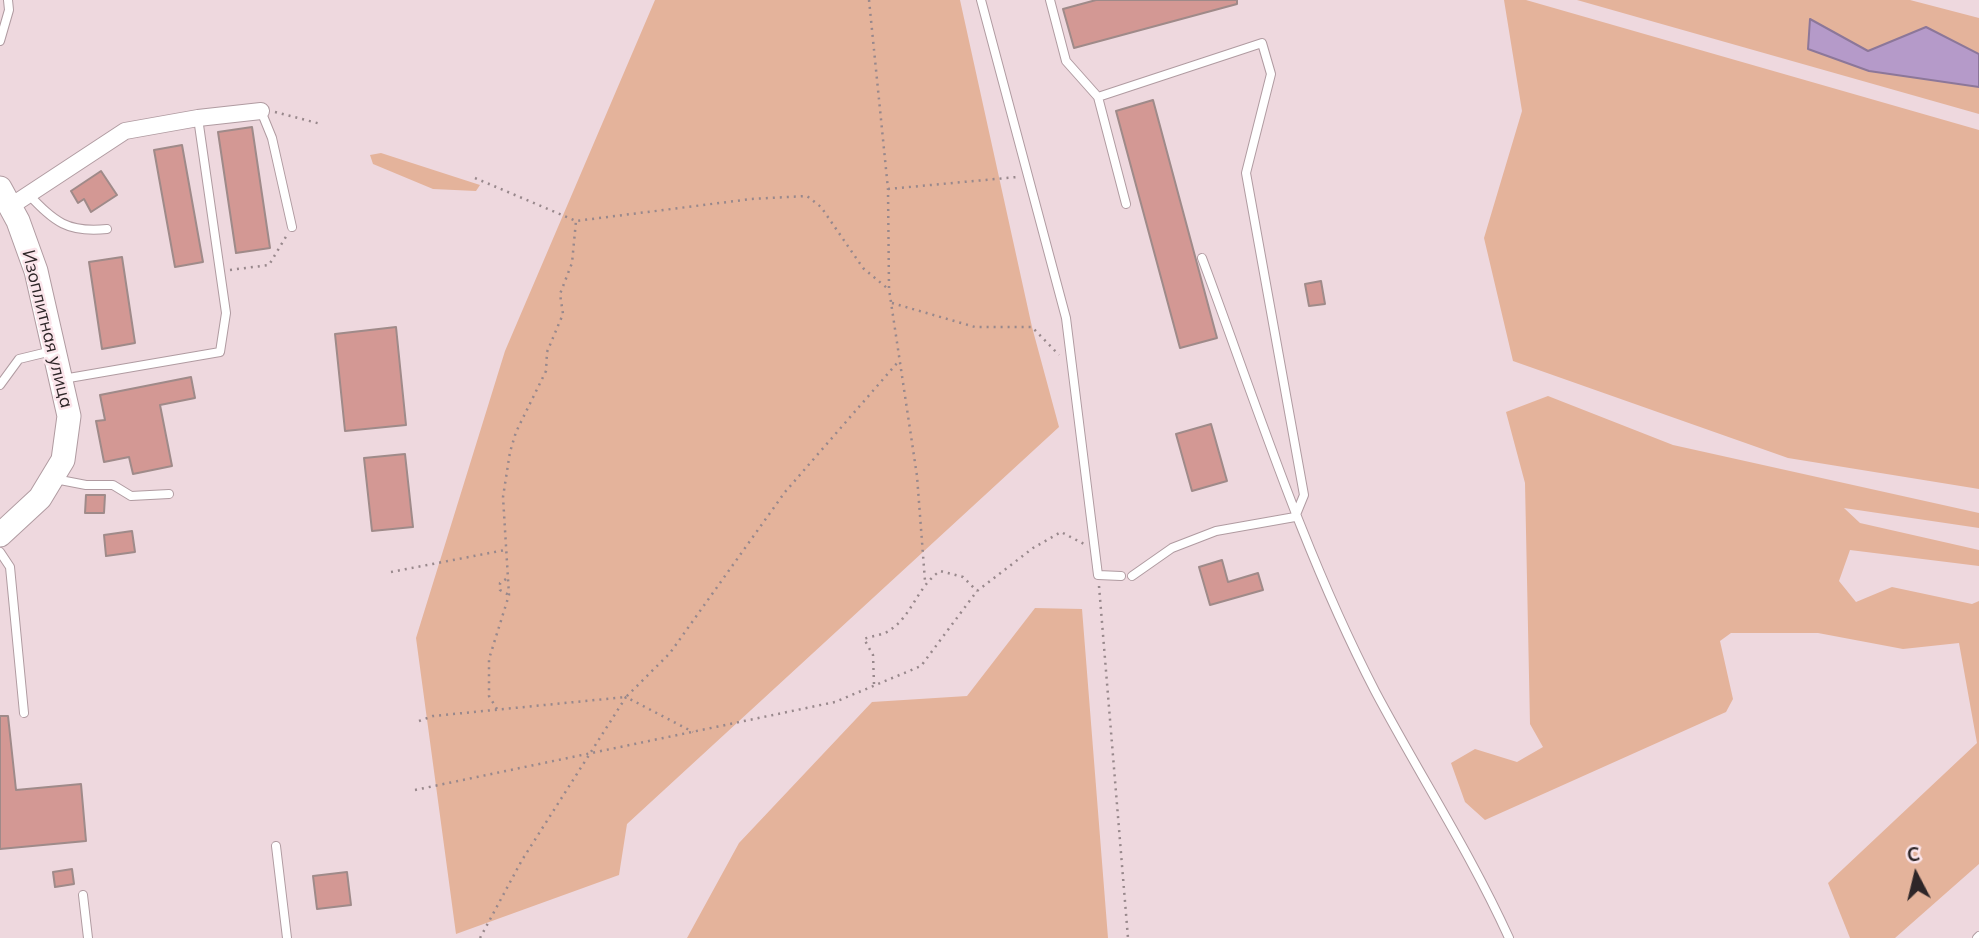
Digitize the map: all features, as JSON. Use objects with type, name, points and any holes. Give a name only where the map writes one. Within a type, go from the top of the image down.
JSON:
[{"type":"street","points":[[11,200],[125,131],[198,118],[261,111]]},
{"type":"street","name":"Изоплитная улица","points":[[0,535],[40,498],[64,460],[69,416],[36,271],[11,200]]},
{"type":"lane","points":[[0,41],[9,10],[8,0]]},
{"type":"lane","points":[[981,0],[1066,318],[1098,575],[1121,576]]},
{"type":"lane","points":[[1050,0],[1066,61],[1098,97],[1126,204]]},
{"type":"lane","points":[[1098,97],[1262,43],[1271,74],[1247,173],[1304,495],[1295,517]]},
{"type":"lane","points":[[261,111],[272,138],[292,227]]},
{"type":"lane","points":[[60,380],[220,352],[226,313],[198,118]]},
{"type":"lane","points":[[11,200],[80,232],[107,229]]},
{"type":"lane","points":[[1202,258],[1265,426],[1295,517],[1375,690],[1458,833],[1509,938]]},
{"type":"lane","points":[[0,385],[19,359],[54,351]]},
{"type":"lane","points":[[52,478],[86,485],[113,485],[131,496],[169,494]]},
{"type":"lane","points":[[1132,576],[1172,548],[1216,531],[1295,517]]},
{"type":"lane","points":[[0,552],[9,567],[24,713]]},
{"type":"lane","points":[[276,846],[287,938]]},
{"type":"lane","points":[[83,895],[88,938]]},
{"type":"path","points":[[869,0],[888,189],[889,289],[916,476],[925,581]]},
{"type":"path","points":[[261,111],[282,113],[321,124]]},
{"type":"path","points":[[888,189],[1029,176]]},
{"type":"path","points":[[475,178],[576,221],[807,196],[821,207],[863,268],[889,289]]},
{"type":"path","points":[[497,709],[489,696],[489,659],[509,595],[503,497],[509,452],[546,371],[547,352],[563,314],[560,294],[572,263],[576,221]]},
{"type":"path","points":[[220,272],[269,265],[292,227]]},
{"type":"path","points":[[892,303],[975,327],[1032,327],[1074,371]]},
{"type":"path","points":[[480,938],[522,860],[626,697],[670,653],[785,492],[898,362]]},
{"type":"path","points":[[415,790],[835,702],[922,666],[977,591],[1033,548],[1061,532],[1084,544],[1096,561]]},
{"type":"path","points":[[391,572],[505,550]]},
{"type":"path","points":[[873,686],[873,655],[864,639],[890,631],[914,603],[925,581],[940,571],[963,577],[977,591]]},
{"type":"path","points":[[1098,575],[1128,938]]},
{"type":"path","points":[[506,579],[500,583],[500,590],[509,595]]},
{"type":"path","points":[[419,721],[433,716],[580,704],[626,697],[693,732]]},
{"type":"shaded area","points":[[655,0],[960,0],[1032,327],[1059,427],[627,824],[619,875],[456,934],[416,638],[505,351]]},
{"type":"shaded area","points":[[1504,0],[1526,0],[1979,130],[1979,489],[1788,458],[1513,361],[1484,238],[1522,111]]},
{"type":"shaded area","points":[[1577,0],[1910,0],[1979,18],[1979,114]]},
{"type":"shaded area","points":[[1810,19],[1868,51],[1926,27],[1979,54],[1979,87],[1869,71],[1808,49]]},
{"type":"shaded area","points":[[381,153],[480,185],[476,191],[433,189],[373,164],[370,155]]},
{"type":"shaded area","points":[[1548,396],[1673,445],[1979,513],[1979,528],[1844,508],[1860,523],[1979,550],[1979,566],[1850,550],[1839,581],[1856,602],[1892,587],[1972,604],[1979,601],[1979,864],[1895,938],[1850,938],[1828,883],[1977,743],[1959,643],[1903,649],[1818,633],[1731,633],[1720,641],[1733,699],[1726,712],[1485,820],[1465,802],[1451,763],[1475,749],[1517,762],[1543,747],[1530,724],[1525,483],[1506,412]]},
{"type":"shaded area","points":[[1035,608],[1082,609],[1108,938],[687,938],[739,843],[872,702],[967,696]]},
{"type":"building","points":[[1096,0],[1237,0],[1237,4],[1074,48],[1063,9]]},
{"type":"building","points":[[1153,100],[1217,338],[1180,348],[1116,111]]},
{"type":"building","points":[[252,127],[270,248],[236,253],[218,132]]},
{"type":"building","points":[[182,145],[203,262],[175,267],[154,150]]},
{"type":"building","points":[[101,171],[117,195],[91,212],[84,199],[78,203],[71,191]]},
{"type":"building","points":[[122,257],[135,343],[102,349],[89,262]]},
{"type":"building","points":[[1321,281],[1325,304],[1309,306],[1305,284]]},
{"type":"building","points":[[396,327],[406,425],[345,431],[335,334]]},
{"type":"building","points":[[191,377],[195,398],[160,405],[172,466],[133,474],[129,457],[104,462],[96,421],[105,420],[100,395]]},
{"type":"building","points":[[1211,424],[1227,481],[1192,491],[1176,434]]},
{"type":"building","points":[[405,454],[413,527],[372,531],[364,458]]},
{"type":"building","points":[[86,495],[105,495],[104,513],[85,513]]},
{"type":"building","points":[[132,531],[135,552],[106,556],[104,535]]},
{"type":"building","points":[[1222,560],[1228,582],[1258,573],[1263,590],[1210,605],[1199,567]]},
{"type":"building","points":[[0,716],[8,716],[16,790],[81,784],[86,841],[0,849]]},
{"type":"building","points":[[72,869],[74,884],[55,887],[53,872]]},
{"type":"building","points":[[347,872],[351,905],[317,909],[313,876]]}]
